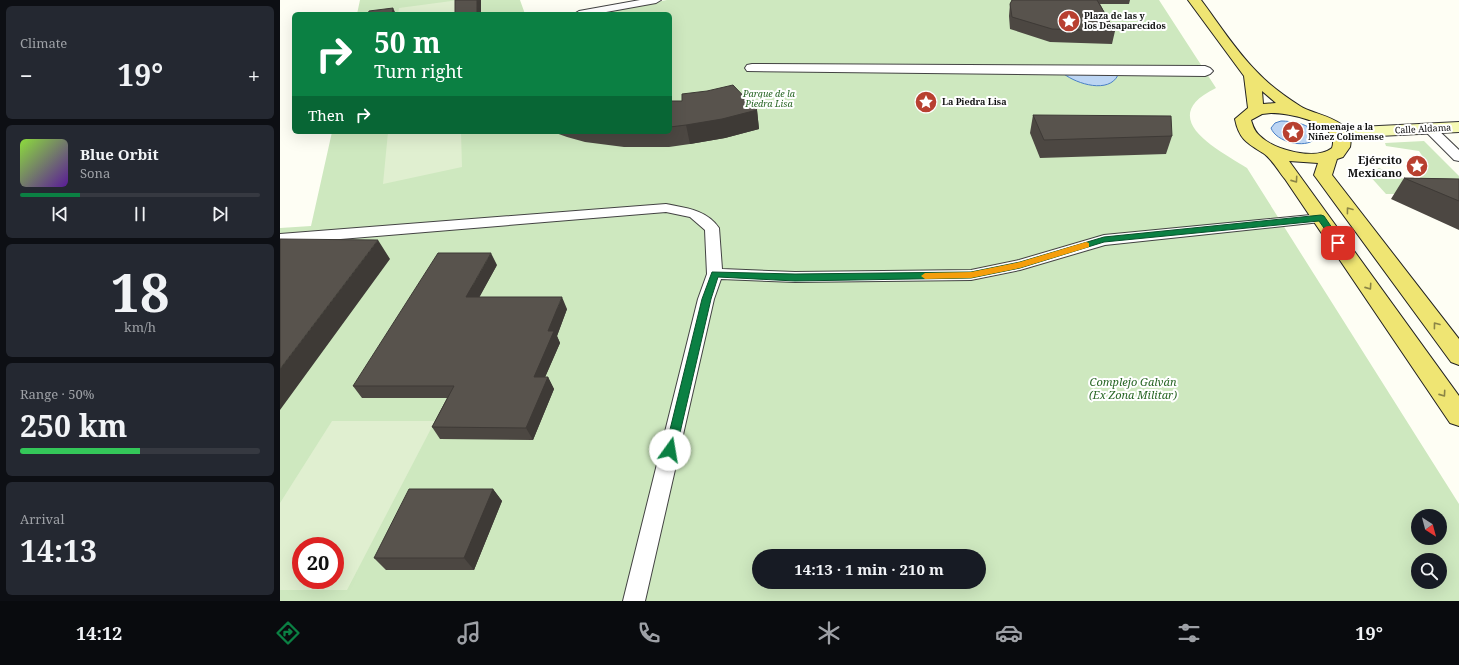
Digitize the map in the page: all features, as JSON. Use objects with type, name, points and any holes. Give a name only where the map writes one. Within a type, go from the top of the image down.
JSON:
[{"type":"main road","points":[[1194,0],[1252,76],[1296,111]]},
{"type":"main road","points":[[1252,76],[1256,109]]},
{"type":"main road","points":[[1270,150],[1301,158],[1329,156],[1338,152],[1342,147],[1342,140],[1339,133],[1322,120],[1282,108],[1256,109],[1243,120],[1242,127],[1247,135],[1270,150],[1292,176],[1459,416]]},
{"type":"main road","points":[[1329,156],[1323,175],[1459,356]]},
{"type":"street","points":[[752,68],[1205,71]]},
{"type":"street","name":"Calle Aldama","points":[[1339,133],[1459,127]]},
{"type":"lane","points":[[590,12],[656,0]]},
{"type":"lane","points":[[1430,129],[1459,158]]},
{"type":"lane","points":[[280,238],[666,208],[695,214],[712,228],[715,274],[704,307],[634,601]]},
{"type":"lane","points":[[715,274],[795,278],[971,275],[1020,265],[1104,240],[1321,218]]},
{"type":"green space","points":[[360,0],[520,0],[524,12],[357,12]]},
{"type":"green space","points":[[459,0],[459,12],[398,12],[399,8]]},
{"type":"green space","name":"Complejo Galván (Ex Zona Militar)","points":[[667,0],[1159,0],[1216,88],[1198,99],[1191,111],[1191,122],[1197,132],[1208,143],[1247,168],[1459,504],[1459,601],[280,601],[280,228],[311,226],[332,134],[672,134],[672,12],[601,12]]},
{"type":"green space","points":[[388,134],[461,134],[462,167],[383,184]]},
{"type":"green space","points":[[1424,141],[1459,176],[1459,194],[1386,194],[1368,174],[1379,168],[1411,182],[1421,177],[1426,170],[1425,160],[1419,151],[1386,146],[1385,143]]},
{"type":"green space","points":[[332,421],[435,421],[347,590],[280,590],[280,503]]},
{"type":"water","points":[[1064,74],[1118,75],[1114,81],[1100,86],[1084,84]]},
{"type":"water","points":[[1281,121],[1302,124],[1308,127],[1315,134],[1315,139],[1310,142],[1298,144],[1284,140],[1274,133],[1271,128],[1275,123]]},
{"type":"building","points":[[455,0],[477,0],[477,12],[455,12]]},
{"type":"building","name":"Plaza de las y los Desaparecidos","points":[[1012,0],[1097,0],[1115,31],[1052,29],[1012,17],[1010,4]]},
{"type":"building","points":[[393,8],[392,12],[369,11]]},
{"type":"building","points":[[733,85],[757,110],[722,119],[672,127],[672,101],[682,101],[682,94],[707,91]]},
{"type":"building","points":[[1033,115],[1171,116],[1172,136],[1044,140]]},
{"type":"building","points":[[1404,178],[1459,179],[1459,201]]},
{"type":"building","points":[[280,239],[378,240],[280,369]]},
{"type":"building","points":[[438,253],[491,253],[466,297],[562,297],[548,331],[554,331],[534,377],[548,377],[526,428],[432,427],[454,386],[353,386]]},
{"type":"building","points":[[409,489],[493,489],[464,558],[374,558]]},
{"type":"slow traffic","points":[[925,276],[971,275],[1020,265],[1086,245]]},
{"type":"place","name":"Plaza de las y los Desaparecidos","points":[[1069,21]]},
{"type":"place","name":"La Piedra Lisa","points":[[926,102]]},
{"type":"place","name":"Homenaje a la Niñez Colimense","points":[[1293,132]]},
{"type":"place","name":"Ejército Mexicano","points":[[1417,166]]},
{"type":"route","points":[[670,450],[706,299],[715,274],[795,278],[971,275],[1020,265],[1104,240],[1321,218],[1338,243]]},
{"type":"park label","name":"Parque de la Piedra Lisa","points":[[769,100]]}]
